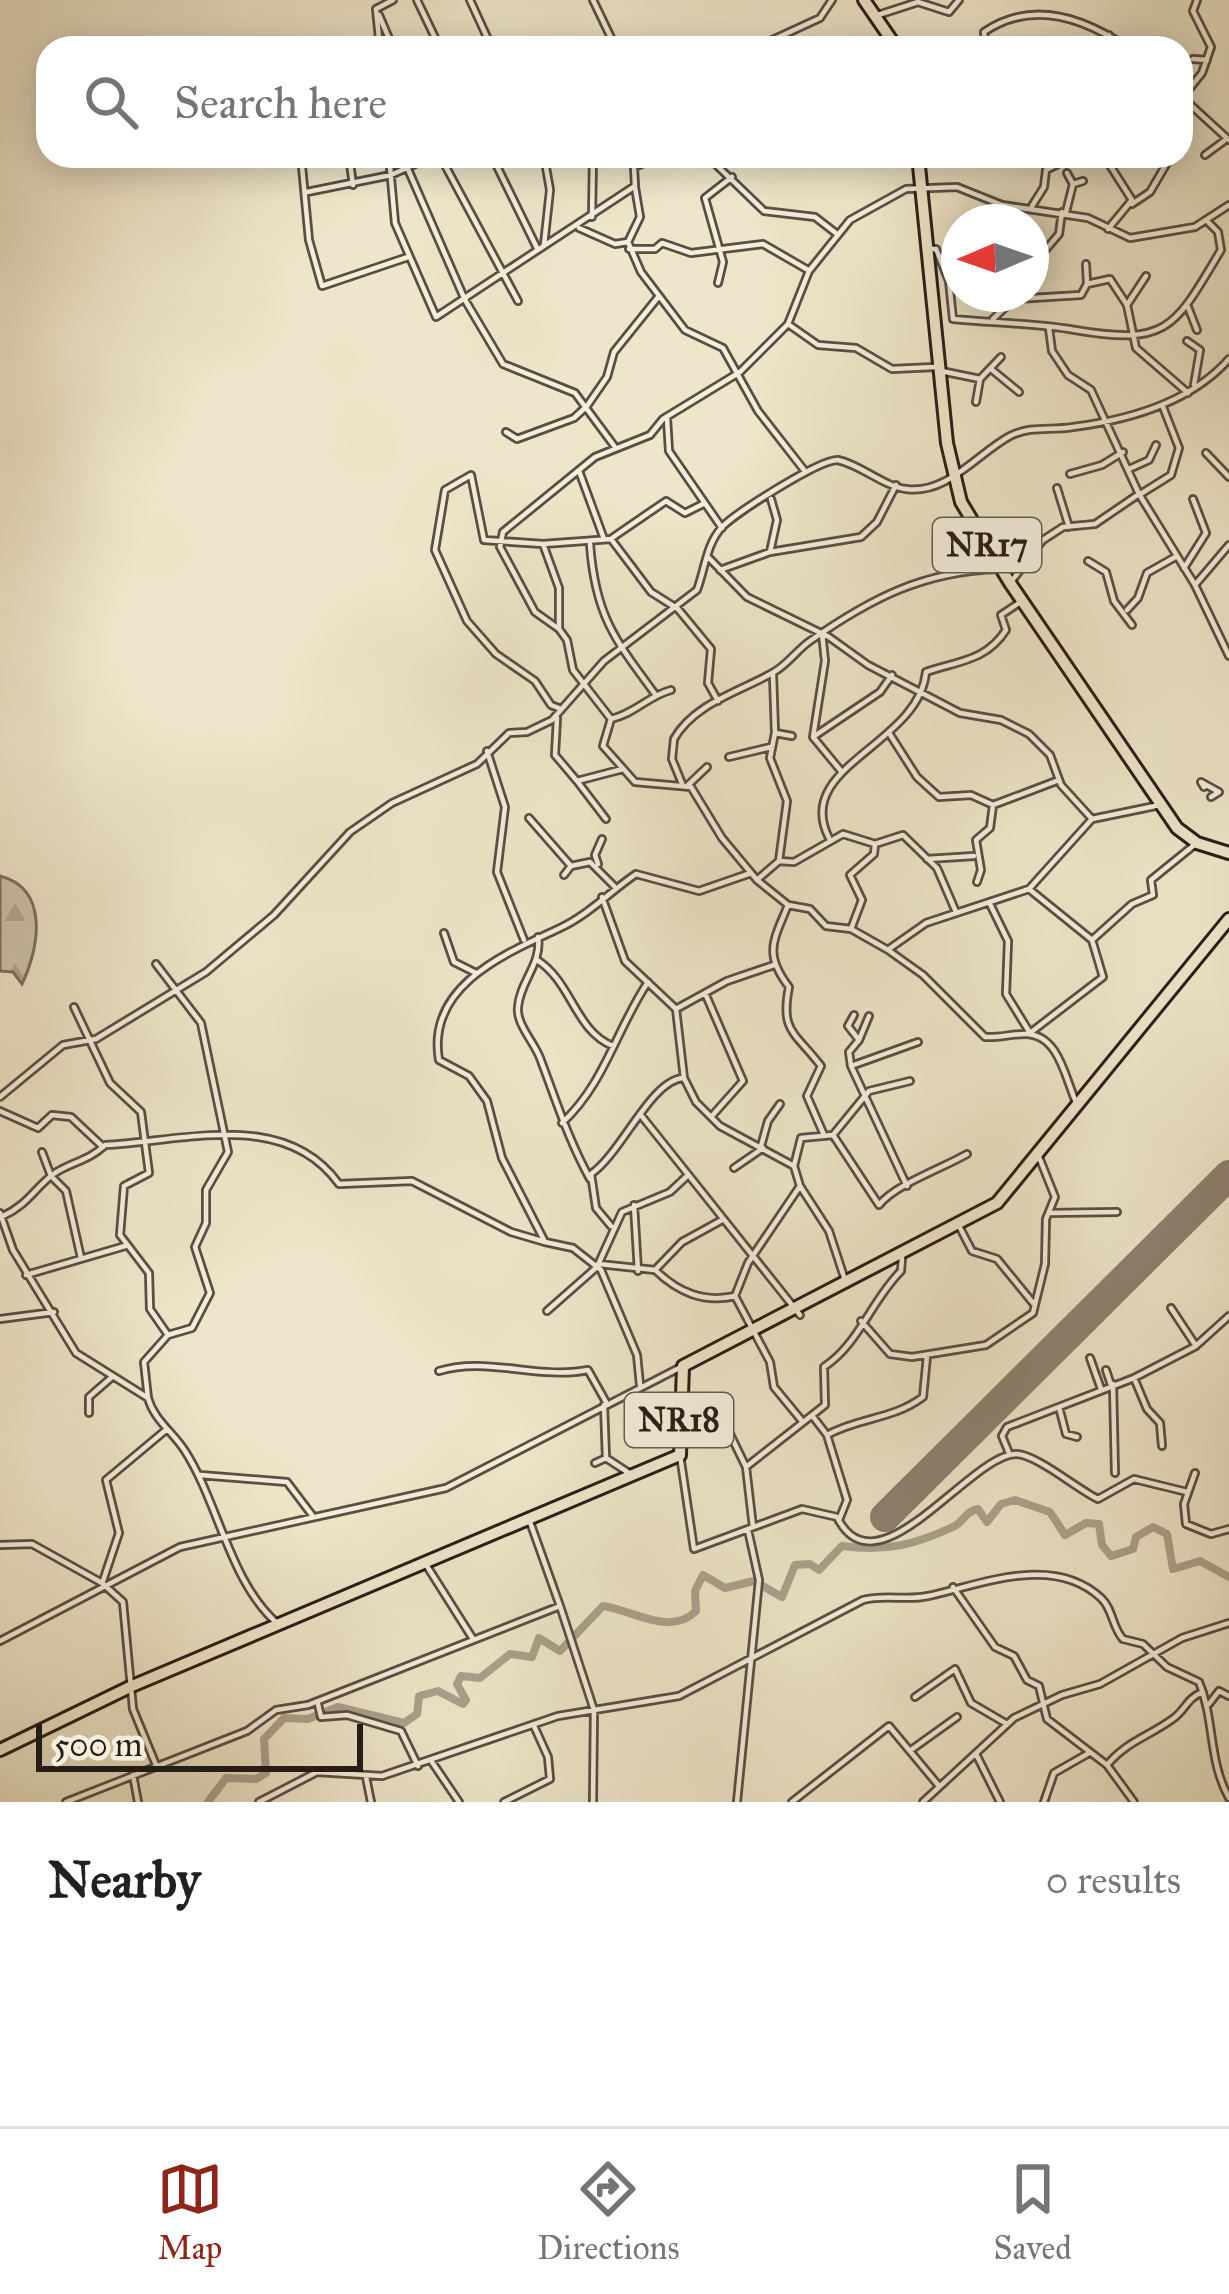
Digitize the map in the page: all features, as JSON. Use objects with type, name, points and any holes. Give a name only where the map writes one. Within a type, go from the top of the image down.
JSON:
[{"type":"main road","points":[[864,0],[889,36]]},
{"type":"main road","name":"NR17","points":[[919,168],[954,477],[966,511],[1160,805],[1197,843],[1229,853]]},
{"type":"main road","name":"NR18","points":[[0,1750],[132,1686],[632,1475],[680,1448],[682,1366],[997,1203],[1040,1157],[1229,919]]},
{"type":"street","points":[[376,9],[393,0]]},
{"type":"street","points":[[417,0],[434,36]]},
{"type":"street","points":[[470,0],[486,36]]},
{"type":"street","points":[[593,0],[610,36]]},
{"type":"street","points":[[780,36],[820,18],[832,0]]},
{"type":"street","points":[[878,15],[912,2],[949,12],[959,0]]},
{"type":"street","points":[[1193,82],[1207,60],[1211,38],[1193,11],[1197,0]]},
{"type":"street","points":[[984,36],[994,21],[1050,7],[1073,11],[1109,35]]},
{"type":"street","points":[[376,9],[379,36]]},
{"type":"street","points":[[376,9],[388,36]]},
{"type":"street","points":[[1193,59],[1207,60]]},
{"type":"street","points":[[1193,109],[1227,141],[1205,155]]},
{"type":"street","points":[[303,168],[309,240],[322,286],[408,257]]},
{"type":"street","points":[[351,168],[353,185]]},
{"type":"street","points":[[390,168],[395,223],[433,315],[440,316],[635,186]]},
{"type":"street","points":[[307,192],[353,185],[405,168]]},
{"type":"street","points":[[407,168],[465,300],[503,364],[557,382],[587,406],[615,447]]},
{"type":"street","points":[[444,168],[518,301]]},
{"type":"street","points":[[498,168],[541,248]]},
{"type":"street","points":[[541,248],[550,190],[546,168]]},
{"type":"street","points":[[592,217],[593,168]]},
{"type":"street","points":[[628,246],[641,212],[634,168]]},
{"type":"street","points":[[721,168],[771,216],[814,217],[837,234]]},
{"type":"street","points":[[1033,204],[1050,168]]},
{"type":"street","points":[[1111,168],[1132,204]]},
{"type":"street","points":[[1108,229],[1150,192],[1164,168]]},
{"type":"street","points":[[1049,246],[1059,234],[1073,184],[1067,173]]},
{"type":"street","points":[[718,284],[723,267],[705,198],[732,177]]},
{"type":"street","points":[[1073,184],[1083,181]]},
{"type":"street","points":[[500,540],[508,526],[578,470],[615,447],[650,435],[667,417],[740,372],[788,324],[809,271],[850,220],[906,189],[956,187],[1007,204]]},
{"type":"street","points":[[1049,209],[1142,238],[1207,220],[1229,206]]},
{"type":"street","points":[[938,331],[953,320],[1136,338],[1187,306],[1221,250],[1218,232],[1207,220]]},
{"type":"street","points":[[578,226],[615,244],[655,249],[662,243],[687,252],[763,244],[809,271]]},
{"type":"street","points":[[628,246],[685,330],[723,348],[758,411],[804,470]]},
{"type":"street","points":[[929,249],[936,249],[949,281],[953,320]]},
{"type":"street","points":[[1221,250],[1229,254]]},
{"type":"street","points":[[1049,296],[1081,296],[1088,284],[1086,264]]},
{"type":"street","points":[[1127,304],[1146,276]]},
{"type":"street","points":[[1088,284],[1110,278],[1127,304],[1127,322],[1143,356],[1192,391]]},
{"type":"street","points":[[506,432],[517,440],[574,418],[608,377],[614,352],[659,296]]},
{"type":"street","points":[[1187,306],[1197,330]]},
{"type":"street","points":[[988,322],[998,312]]},
{"type":"street","points":[[788,324],[818,346],[856,348],[892,369],[941,369],[980,379]]},
{"type":"street","points":[[1048,328],[1052,351],[1062,368],[1087,386],[1107,419],[1139,495],[1195,585],[1229,656]]},
{"type":"street","points":[[1187,341],[1200,350],[1192,391]]},
{"type":"street","points":[[976,402],[980,379],[1001,357]]},
{"type":"street","points":[[0,1097],[49,1054],[87,1042],[174,992],[274,914],[366,820],[424,785],[476,764],[509,733],[533,730],[561,712],[619,649],[678,609],[700,585],[706,555],[722,528],[804,470],[830,459],[844,461],[910,489],[954,477],[990,448],[1030,427],[1067,428],[1163,406],[1192,391],[1229,359]]},
{"type":"street","points":[[992,369],[1019,392]]},
{"type":"street","points":[[1010,583],[1043,540],[1070,527],[1100,521],[1171,476],[1179,453],[1163,406]]},
{"type":"street","points":[[667,417],[669,451],[722,528]]},
{"type":"street","points":[[1130,469],[1149,460],[1156,445]]},
{"type":"street","points":[[1070,474],[1102,465],[1123,452]]},
{"type":"street","points":[[1206,452],[1229,477]]},
{"type":"street","points":[[578,470],[608,539],[651,592],[678,609],[711,649],[708,683],[718,701]]},
{"type":"street","points":[[561,712],[467,621],[435,550],[445,490],[471,475],[484,540],[543,544],[608,539],[666,501],[685,513],[703,504]]},
{"type":"street","points":[[720,570],[770,551],[861,537],[877,522],[896,485]]},
{"type":"street","points":[[1057,488],[1070,527]]},
{"type":"street","points":[[770,497],[777,520],[770,551]]},
{"type":"street","points":[[1184,568],[1207,532],[1193,499]]},
{"type":"street","points":[[500,540],[535,612],[568,640],[573,670],[611,719]]},
{"type":"street","points":[[590,542],[598,598],[619,649],[655,694]]},
{"type":"street","points":[[543,544],[559,588],[560,629]]},
{"type":"street","points":[[1195,585],[1229,545]]},
{"type":"street","points":[[706,555],[753,601],[822,633],[960,713],[1001,720],[1029,734],[1050,755],[1059,780],[1092,819]]},
{"type":"street","points":[[1125,611],[1138,598],[1147,573],[1177,556]]},
{"type":"street","points":[[1088,561],[1106,572],[1114,601],[1132,625]]},
{"type":"street","points":[[1002,569],[950,571],[902,586],[852,610],[773,673],[718,701],[674,739],[672,759],[685,786],[757,880],[788,905],[803,904],[826,926],[851,928],[888,950],[923,975],[985,1036],[1030,1033],[1102,981],[1092,940],[1029,890]]},
{"type":"street","points":[[829,838],[822,798],[841,770],[890,733],[924,694],[928,670],[976,659],[997,644],[1006,630],[1001,615],[1022,601]]},
{"type":"street","points":[[1218,640],[1229,632]]},
{"type":"street","points":[[822,633],[825,661],[813,737],[841,770]]},
{"type":"street","points":[[773,673],[775,733],[770,758],[787,794],[779,862]]},
{"type":"street","points":[[813,737],[880,692],[892,675]]},
{"type":"street","points":[[611,719],[636,713],[655,694],[671,690]]},
{"type":"street","points":[[561,712],[555,755],[606,819]]},
{"type":"street","points":[[611,719],[603,746],[641,784],[685,786],[706,767]]},
{"type":"street","points":[[775,733],[792,736]]},
{"type":"street","points":[[890,733],[907,764],[935,794],[971,795],[993,805],[1059,780]]},
{"type":"street","points":[[729,757],[771,747]]},
{"type":"street","points":[[488,752],[505,807],[497,872],[525,941]]},
{"type":"street","points":[[577,781],[623,769]]},
{"type":"street","points":[[1204,787],[1201,782],[1219,792]]},
{"type":"street","points":[[1211,797],[1229,786]]},
{"type":"street","points":[[976,882],[981,870],[974,855],[976,840],[990,828],[993,805]]},
{"type":"street","points":[[888,950],[914,929],[1029,890],[1092,819],[1160,805]]},
{"type":"street","points":[[529,818],[571,866]]},
{"type":"street","points":[[757,880],[779,862],[794,862],[829,838],[848,834],[875,844],[903,835],[927,859],[956,912]]},
{"type":"street","points":[[602,839],[595,855],[616,888]]},
{"type":"street","points":[[1092,940],[1132,904],[1153,895],[1150,880],[1197,843]]},
{"type":"street","points":[[851,928],[862,900],[850,875],[874,854],[875,844]]},
{"type":"street","points":[[927,859],[974,855]]},
{"type":"street","points":[[571,866],[598,865]]},
{"type":"street","points":[[564,875],[571,866]]},
{"type":"street","points":[[545,1242],[502,1158],[488,1102],[470,1076],[443,1065],[437,1054],[448,1007],[494,956],[562,927],[641,873],[706,891],[751,873]]},
{"type":"street","points":[[602,897],[623,957],[676,1009],[684,1078],[711,1117],[794,1166]]},
{"type":"street","points":[[990,904],[1008,941],[1006,994],[1030,1033],[1060,1059],[1078,1107]]},
{"type":"street","points":[[788,905],[773,928],[775,965],[789,987],[786,1024],[820,1066],[807,1096],[828,1135],[851,1157],[872,1200],[879,1204],[889,1191],[967,1154]]},
{"type":"street","points":[[444,932],[454,962],[476,974]]},
{"type":"street","points":[[538,936],[537,960],[520,993],[518,1018],[541,1060],[561,1124],[590,1180],[596,1208],[613,1228]]},
{"type":"street","points":[[537,960],[552,972],[589,1032],[613,1046]]},
{"type":"street","points":[[156,964],[201,1023],[228,1152],[206,1190],[206,1223],[195,1247],[210,1293],[192,1328],[168,1335],[144,1362],[148,1398],[200,1475],[253,1597],[278,1624]]},
{"type":"street","points":[[676,1009],[775,965]]},
{"type":"street","points":[[561,1124],[606,1066],[648,982]]},
{"type":"street","points":[[705,993],[743,1081],[711,1117]]},
{"type":"street","points":[[74,1006],[110,1083],[139,1107],[149,1173],[123,1191],[124,1246],[149,1273],[148,1300],[168,1335]]},
{"type":"street","points":[[854,1015],[848,1026],[859,1040]]},
{"type":"street","points":[[869,1016],[867,1032],[849,1052],[851,1066],[907,1186]]},
{"type":"street","points":[[851,1066],[918,1042]]},
{"type":"street","points":[[590,1180],[668,1081],[684,1078]]},
{"type":"street","points":[[845,1280],[830,1231],[800,1186],[794,1166],[797,1142],[828,1135],[863,1096],[891,1082],[910,1081]]},
{"type":"street","points":[[734,1168],[762,1147],[768,1121],[780,1104]]},
{"type":"street","points":[[0,1111],[38,1128],[52,1115],[71,1117],[104,1147]]},
{"type":"street","points":[[640,1114],[797,1310]]},
{"type":"street","points":[[148,1398],[76,1352],[26,1275],[2,1215],[34,1199],[51,1176],[104,1147],[227,1135],[289,1141],[319,1158],[345,1186],[412,1181],[511,1232],[573,1248],[598,1265],[655,1270],[675,1288],[712,1302],[736,1296]]},
{"type":"street","points":[[42,1152],[51,1176],[69,1201],[81,1258]]},
{"type":"street","points":[[861,1322],[890,1354],[927,1354],[986,1345],[1030,1316],[1045,1264],[1054,1190],[1040,1157]]},
{"type":"street","points":[[548,1311],[598,1265],[613,1228],[634,1205],[670,1192],[686,1177]]},
{"type":"street","points":[[736,1296],[754,1254],[800,1186]]},
{"type":"street","points":[[634,1205],[638,1270]]},
{"type":"street","points":[[1049,1213],[1117,1212]]},
{"type":"street","points":[[655,1270],[682,1242],[722,1220]]},
{"type":"street","points":[[959,1226],[972,1251],[997,1258],[1033,1303]]},
{"type":"street","points":[[26,1275],[124,1246]]},
{"type":"street","points":[[746,1467],[802,1421],[814,1418],[829,1398],[824,1367],[845,1352],[877,1295],[902,1271],[902,1252]]},
{"type":"street","points":[[598,1265],[637,1355],[640,1385]]},
{"type":"street","points":[[736,1296],[772,1366],[774,1387],[802,1421]]},
{"type":"street","points":[[1172,1308],[1196,1346]]},
{"type":"street","points":[[0,1319],[54,1312]]},
{"type":"street","points":[[1010,1455],[1001,1431],[1134,1378],[1196,1346],[1229,1316]]},
{"type":"street","points":[[827,1435],[845,1425],[900,1414],[922,1397],[927,1354]]},
{"type":"street","points":[[1090,1358],[1101,1389]]},
{"type":"street","points":[[439,1371],[463,1366],[534,1374],[592,1371],[605,1403],[606,1458]]},
{"type":"street","points":[[0,1641],[180,1547],[446,1489],[682,1366]]},
{"type":"street","points":[[1106,1370],[1112,1385],[1114,1473]]},
{"type":"street","points":[[89,1413],[89,1397],[112,1377]]},
{"type":"street","points":[[1134,1378],[1147,1409],[1160,1423],[1162,1446]]},
{"type":"street","points":[[1059,1407],[1066,1434],[1077,1437]]},
{"type":"street","points":[[814,1418],[827,1435],[847,1500],[839,1520]]},
{"type":"street","points":[[104,1584],[119,1533],[106,1480],[119,1464],[167,1429]]},
{"type":"street","points":[[737,1802],[759,1580],[751,1529],[746,1467],[730,1434],[680,1448],[692,1548],[751,1529],[807,1508],[839,1520],[844,1531],[860,1538],[907,1533],[937,1510],[960,1482],[1010,1455],[1028,1457],[1098,1499],[1134,1479],[1187,1492]]},
{"type":"street","points":[[595,1463],[606,1458]]},
{"type":"street","points":[[606,1458],[632,1475]]},
{"type":"street","points":[[1195,1473],[1187,1492],[1186,1525],[1211,1534],[1229,1529]]},
{"type":"street","points":[[200,1475],[287,1482],[311,1515]]},
{"type":"street","points":[[529,1518],[594,1710],[593,1802]]},
{"type":"street","points":[[0,1545],[26,1541],[104,1584],[123,1602],[133,1709],[156,1766]]},
{"type":"street","points":[[424,1562],[473,1639]]},
{"type":"street","points":[[259,1802],[317,1772],[366,1777],[432,1762],[594,1710],[679,1696],[750,1654],[862,1600],[888,1594],[929,1596],[990,1578],[1048,1576],[1102,1599],[1118,1634],[1153,1653],[1166,1667],[1192,1676],[1209,1704],[1213,1756],[1229,1798]]},
{"type":"street","points":[[953,1587],[995,1647],[1014,1656],[1027,1680],[1039,1686],[1047,1720],[1107,1765],[1134,1802]]},
{"type":"street","points":[[66,1802],[247,1731],[276,1709],[322,1700],[560,1606]]},
{"type":"street","points":[[923,1802],[1007,1724],[1100,1684],[1153,1653],[1229,1623]]},
{"type":"street","points":[[915,1697],[955,1669],[971,1703],[1007,1724]]},
{"type":"street","points":[[1209,1704],[1219,1691],[1229,1696]]},
{"type":"street","points":[[1107,1765],[1125,1745],[1177,1716],[1188,1699],[1203,1692]]},
{"type":"street","points":[[322,1700],[316,1707],[321,1717],[346,1715],[401,1731],[418,1766]]},
{"type":"street","points":[[911,1750],[957,1717]]},
{"type":"street","points":[[504,1802],[550,1780],[548,1757],[534,1726]]},
{"type":"street","points":[[792,1802],[889,1726],[939,1786]]},
{"type":"street","points":[[1044,1802],[1054,1773],[1091,1752]]},
{"type":"street","points":[[975,1753],[1000,1802]]},
{"type":"street","points":[[432,1762],[459,1802]]},
{"type":"street","points":[[133,1775],[138,1802]]},
{"type":"street","points":[[366,1777],[371,1802]]},
{"type":"green space","points":[[0,876],[27,893],[33,907],[36,938],[22,984],[13,972],[0,971]]},
{"type":"waterway","points":[[208,1802],[226,1778],[256,1779],[266,1773],[264,1739],[284,1718],[308,1719],[338,1707],[404,1723],[417,1714],[419,1696],[438,1691],[463,1704],[466,1700],[457,1684],[461,1676],[480,1678],[510,1654],[532,1657],[539,1638],[560,1651],[603,1606],[675,1622],[696,1611],[695,1591],[703,1575],[725,1588],[754,1581],[782,1597],[795,1565],[810,1564],[819,1570],[842,1546],[873,1548],[913,1542],[955,1526],[978,1509],[987,1522],[1001,1504],[1015,1500],[1050,1512],[1065,1535],[1086,1523],[1099,1524],[1102,1545],[1111,1556],[1133,1549],[1136,1537],[1153,1527],[1167,1534],[1173,1569],[1200,1561],[1229,1577]]},
{"type":"runway","points":[[885,1517],[1229,1175]]}]
